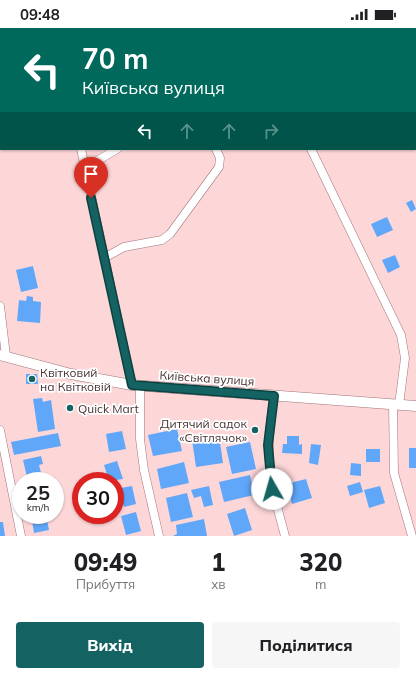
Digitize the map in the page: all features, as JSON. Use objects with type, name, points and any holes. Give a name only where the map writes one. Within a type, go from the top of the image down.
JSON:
[{"type":"street","points":[[81,150],[104,258],[136,386],[144,470],[159,536]]},
{"type":"street","points":[[85,168],[115,150]]},
{"type":"street","points":[[104,258],[124,247],[162,240],[170,234],[219,167],[220,158],[216,150]]},
{"type":"street","points":[[312,150],[401,335],[404,358],[396,404],[394,473],[412,536]]},
{"type":"street","points":[[0,306],[3,356]]},
{"type":"street","name":"Київська вулиця","points":[[3,356],[71,374],[136,386],[416,406]]},
{"type":"street","points":[[274,396],[268,445],[272,489],[285,536]]},
{"type":"street","points":[[0,430],[21,536]]},
{"type":"building","points":[[412,200],[416,209],[411,212],[406,203]]},
{"type":"building","points":[[387,217],[393,230],[377,237],[371,224]]},
{"type":"building","points":[[395,255],[400,267],[388,273],[382,260]]},
{"type":"building","points":[[33,266],[38,288],[21,292],[16,270]]},
{"type":"building","points":[[27,296],[33,297],[33,301],[41,302],[40,323],[17,321],[19,300],[26,301]]},
{"type":"building","name":"Квітковий на Квітковій","points":[[26,374],[37,374],[38,384],[26,384]]},
{"type":"building","points":[[42,398],[43,402],[51,400],[55,429],[38,432],[33,399]]},
{"type":"building","points":[[177,429],[182,451],[153,456],[148,435]]},
{"type":"building","points":[[122,431],[126,449],[109,452],[106,434]]},
{"type":"building","points":[[58,433],[61,446],[14,455],[11,442]]},
{"type":"building","points":[[219,435],[223,463],[196,467],[192,440]]},
{"type":"building","points":[[287,436],[299,436],[299,445],[302,444],[302,454],[282,453],[283,444],[287,444]]},
{"type":"building","points":[[250,442],[256,469],[232,474],[226,447]]},
{"type":"building","points":[[311,444],[321,445],[318,465],[309,463]]},
{"type":"building","points":[[409,448],[416,448],[416,468],[409,468]]},
{"type":"building","points":[[366,449],[380,449],[380,462],[366,462]]},
{"type":"building","points":[[41,456],[43,464],[39,465],[41,472],[26,472],[23,460]]},
{"type":"building","points":[[117,461],[121,472],[106,472],[104,465]]},
{"type":"building","points":[[184,462],[189,483],[161,489],[157,469]]},
{"type":"building","points":[[351,463],[361,464],[361,476],[350,475]]},
{"type":"building","points":[[250,475],[254,495],[224,502],[219,482]]},
{"type":"building","points":[[306,479],[312,498],[292,504],[286,484]]},
{"type":"building","points":[[360,482],[363,492],[350,496],[347,486]]},
{"type":"building","points":[[132,486],[136,504],[124,507],[124,487]]},
{"type":"building","points":[[209,486],[213,505],[204,507],[201,496],[194,498],[191,490]]},
{"type":"building","points":[[380,486],[385,503],[369,508],[364,490]]},
{"type":"building","points":[[187,493],[193,517],[171,522],[166,498]]},
{"type":"building","points":[[245,508],[252,530],[234,536],[227,514]]},
{"type":"building","points":[[136,512],[141,531],[126,535],[123,524],[124,515]]},
{"type":"building","points":[[204,519],[207,536],[173,536],[177,534],[176,525]]},
{"type":"building","points":[[0,522],[3,522],[5,536],[0,536]]},
{"type":"building","points":[[32,524],[48,524],[49,530],[34,533]]},
{"type":"place","name":"Квітковий на Квітковій","points":[[32,379]]},
{"type":"place","name":"Quick Mart","points":[[70,408]]},
{"type":"place","name":"Дитячий садок «Світлячок»","points":[[255,430]]},
{"type":"route","points":[[91,198],[124,342],[132,385],[274,396],[268,445],[272,489]]}]
